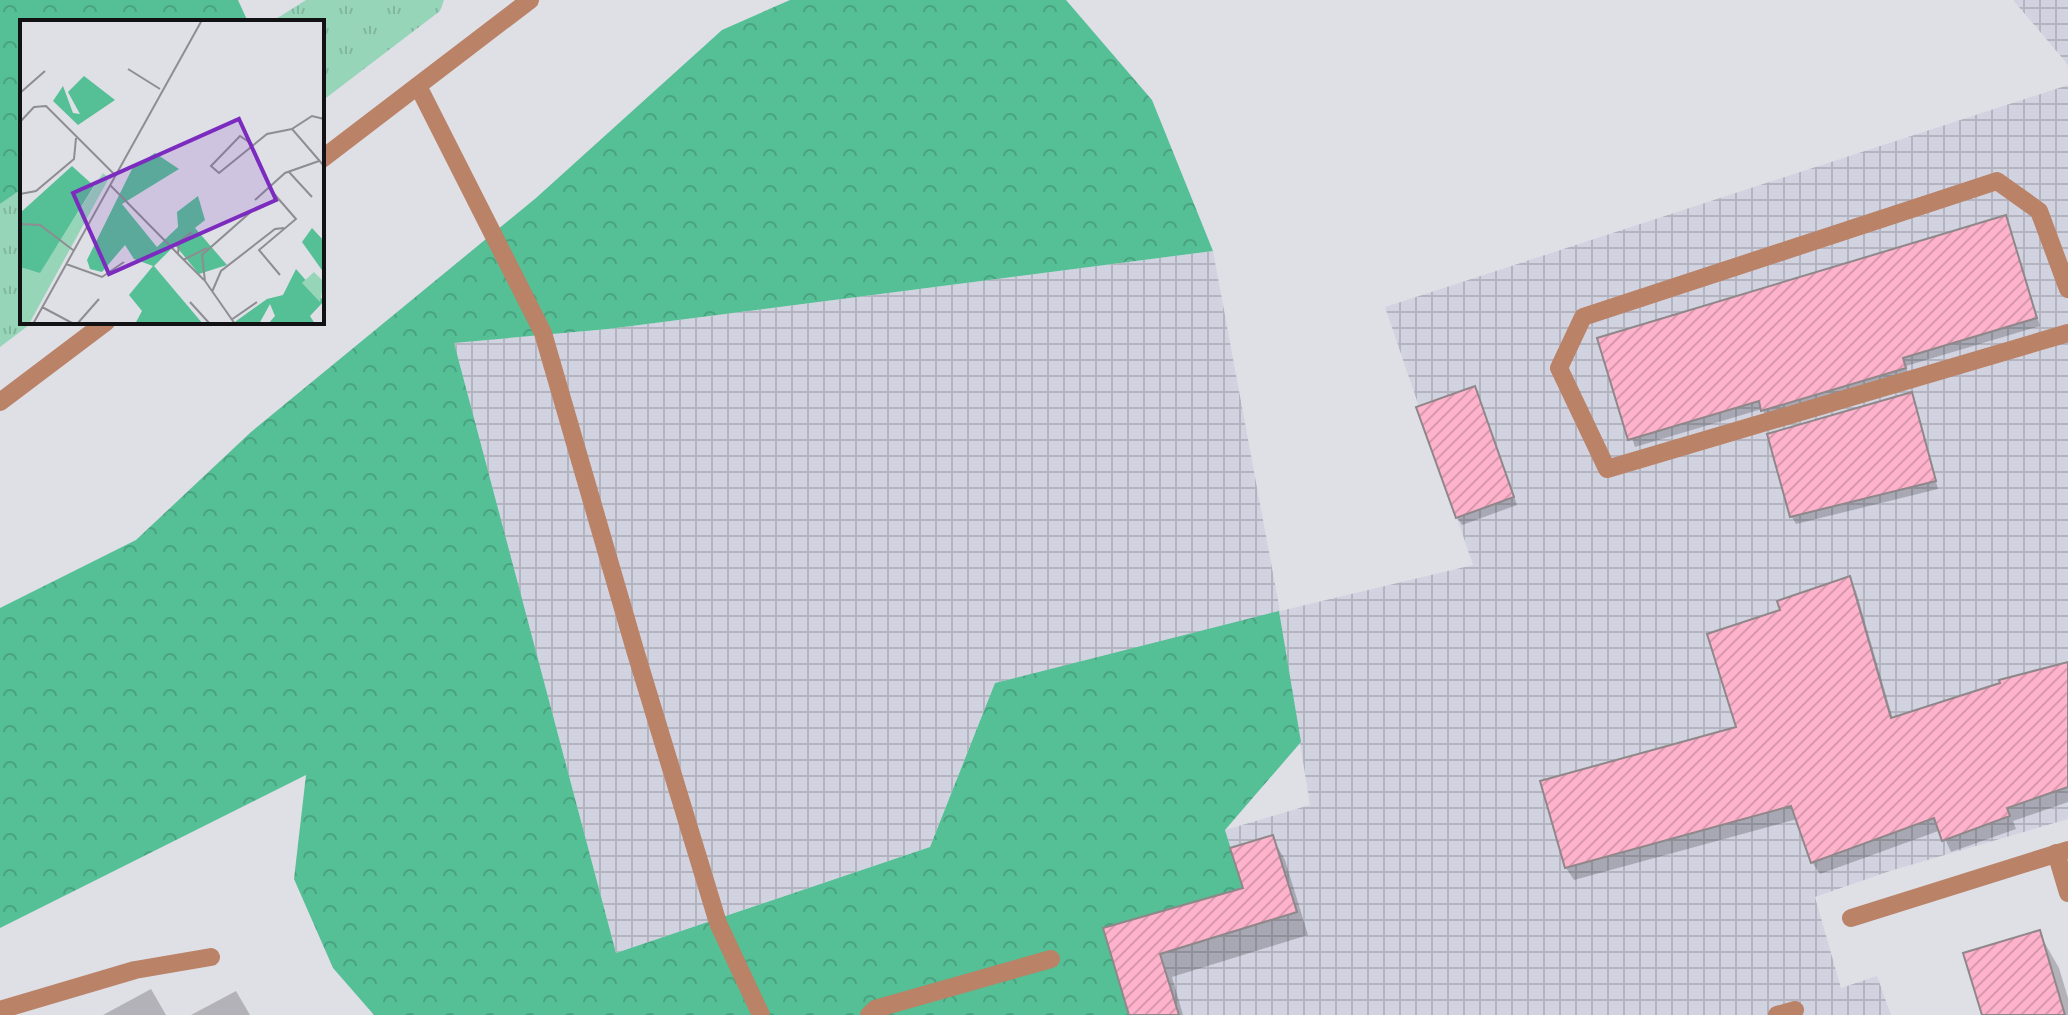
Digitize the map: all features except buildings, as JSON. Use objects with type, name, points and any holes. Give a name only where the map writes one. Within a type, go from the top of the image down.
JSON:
[{"type":"lane","points":[[324,157],[521,3]]},
{"type":"lane","points":[[418,86],[543,333],[718,923],[761,1015]]},
{"type":"lane","points":[[2068,289],[2039,211],[1997,181],[1583,317],[1559,368],[1607,469],[2068,333]]},
{"type":"lane","points":[[0,402],[103,324]]},
{"type":"lane","points":[[1851,918],[2062,852],[2068,893]]},
{"type":"lane","points":[[0,1010],[135,970],[211,957]]},
{"type":"lane","points":[[869,1015],[875,1009],[1051,959]]},
{"type":"shaded area","points":[[2013,0],[2068,0],[2068,66],[2064,60]]},
{"type":"shaded area","points":[[2068,85],[2068,819],[1890,871],[1815,897],[1841,988],[1877,976],[1891,1015],[1129,1015],[1103,928],[1242,888],[1225,830],[1310,805],[1279,612],[995,683],[930,847],[616,953],[453,343],[608,329],[1213,251],[1280,611],[1473,565],[1385,307]]},
{"type":"green space","points":[[0,0],[238,0],[247,20],[20,20],[20,190],[0,204]]},
{"type":"green space","points":[[306,0],[444,0],[440,11],[324,99],[324,20],[274,20]]},
{"type":"green space","points":[[790,0],[1066,0],[1152,100],[1213,251],[608,329],[454,343],[616,953],[930,847],[995,683],[1279,611],[1301,742],[1225,830],[1243,888],[1103,928],[1129,1015],[374,1015],[333,968],[294,879],[306,775],[0,928],[0,608],[136,540],[251,432],[536,198],[722,30]]},
{"type":"green space","points":[[20,190],[20,324],[30,324],[0,347],[0,204]]}]
